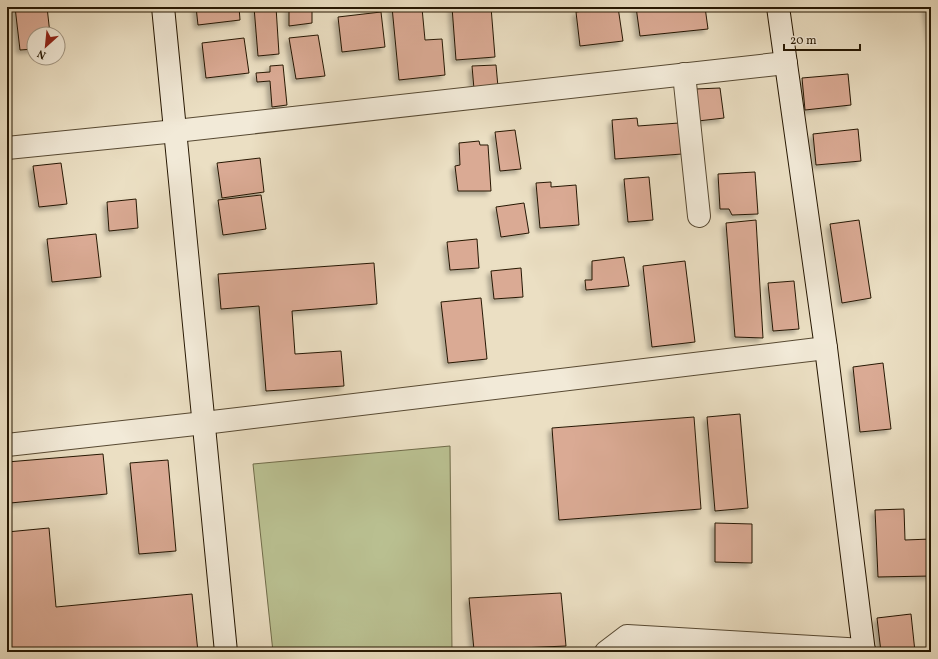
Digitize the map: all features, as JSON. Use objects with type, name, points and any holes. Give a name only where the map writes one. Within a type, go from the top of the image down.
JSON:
[{"type":"street","points":[[163,7],[226,652]]},
{"type":"street","points":[[606,652],[627,636],[864,651],[826,348],[778,7]]},
{"type":"street","points":[[7,148],[176,131],[786,63]]},
{"type":"street","points":[[684,74],[699,216]]},
{"type":"street","points":[[7,445],[204,423],[826,348]]},
{"type":"green space","points":[[450,446],[452,652],[273,652],[253,464]]},
{"type":"building","points":[[15,7],[47,7],[49,26],[26,26],[26,50],[20,50]]},
{"type":"building","points":[[196,7],[239,7],[240,20],[198,25]]},
{"type":"building","points":[[254,7],[276,7],[279,54],[258,56]]},
{"type":"building","points":[[289,7],[312,7],[312,23],[289,26]]},
{"type":"building","points":[[392,7],[407,7],[408,9],[422,8],[425,40],[442,39],[445,75],[399,80]]},
{"type":"building","points":[[452,7],[475,7],[475,9],[491,7],[495,57],[456,60]]},
{"type":"building","points":[[618,7],[623,41],[580,46],[576,12]]},
{"type":"building","points":[[636,7],[705,7],[708,29],[640,36]]},
{"type":"building","points":[[926,7],[931,7],[931,40]]},
{"type":"building","points":[[381,12],[385,47],[342,52],[338,17]]},
{"type":"building","points":[[318,35],[325,76],[296,79],[289,38]]},
{"type":"building","points":[[244,38],[249,73],[206,78],[202,43]]},
{"type":"building","points":[[283,65],[287,105],[272,107],[270,81],[257,82],[256,73],[270,72],[270,66]]},
{"type":"building","points":[[496,65],[498,87],[474,89],[472,66]]},
{"type":"building","points":[[848,74],[851,105],[805,110],[802,78]]},
{"type":"building","points":[[720,88],[724,118],[698,121],[696,89]]},
{"type":"building","points":[[637,118],[638,126],[679,123],[682,154],[615,159],[612,120]]},
{"type":"building","points":[[858,129],[861,161],[816,165],[813,134]]},
{"type":"building","points":[[515,130],[521,169],[500,171],[495,132]]},
{"type":"building","points":[[479,141],[480,145],[488,145],[491,191],[458,191],[455,166],[460,165],[459,143]]},
{"type":"building","points":[[260,158],[264,192],[222,198],[217,163]]},
{"type":"building","points":[[61,163],[67,204],[39,207],[33,166]]},
{"type":"building","points":[[755,172],[758,214],[732,215],[729,209],[720,209],[718,174]]},
{"type":"building","points":[[649,177],[653,220],[628,222],[624,179]]},
{"type":"building","points":[[551,182],[551,187],[576,185],[579,225],[540,228],[536,183]]},
{"type":"building","points":[[261,195],[266,229],[223,235],[218,200]]},
{"type":"building","points":[[136,199],[138,228],[109,231],[107,202]]},
{"type":"building","points":[[524,203],[529,233],[501,237],[496,207]]},
{"type":"building","points":[[756,220],[763,338],[735,337],[726,223]]},
{"type":"building","points":[[859,220],[871,298],[842,303],[830,224]]},
{"type":"building","points":[[96,234],[101,277],[52,282],[47,239]]},
{"type":"building","points":[[477,239],[479,268],[450,270],[447,242]]},
{"type":"building","points":[[624,257],[629,286],[586,290],[585,280],[592,280],[592,261]]},
{"type":"building","points":[[685,261],[695,342],[652,347],[643,266]]},
{"type":"building","points":[[374,263],[377,304],[292,311],[295,354],[341,351],[344,386],[266,391],[259,306],[221,309],[218,274]]},
{"type":"building","points":[[521,268],[523,297],[494,299],[491,271]]},
{"type":"building","points":[[794,281],[799,329],[773,331],[768,283]]},
{"type":"building","points":[[481,298],[487,359],[448,363],[441,302]]},
{"type":"building","points":[[883,363],[891,429],[860,432],[853,367]]},
{"type":"building","points":[[740,414],[748,508],[715,511],[707,417]]},
{"type":"building","points":[[694,417],[701,509],[559,520],[552,428]]},
{"type":"building","points":[[103,454],[107,494],[10,503],[7,462]]},
{"type":"building","points":[[168,460],[176,551],[139,554],[130,463]]},
{"type":"building","points":[[904,509],[905,540],[931,539],[931,576],[878,577],[875,510]]},
{"type":"building","points":[[715,523],[752,524],[752,563],[715,562]]},
{"type":"building","points":[[49,528],[56,607],[192,594],[198,652],[7,652],[7,532]]},
{"type":"building","points":[[561,593],[566,646],[474,650],[469,598]]},
{"type":"building","points":[[911,614],[915,652],[881,652],[877,618]]}]
